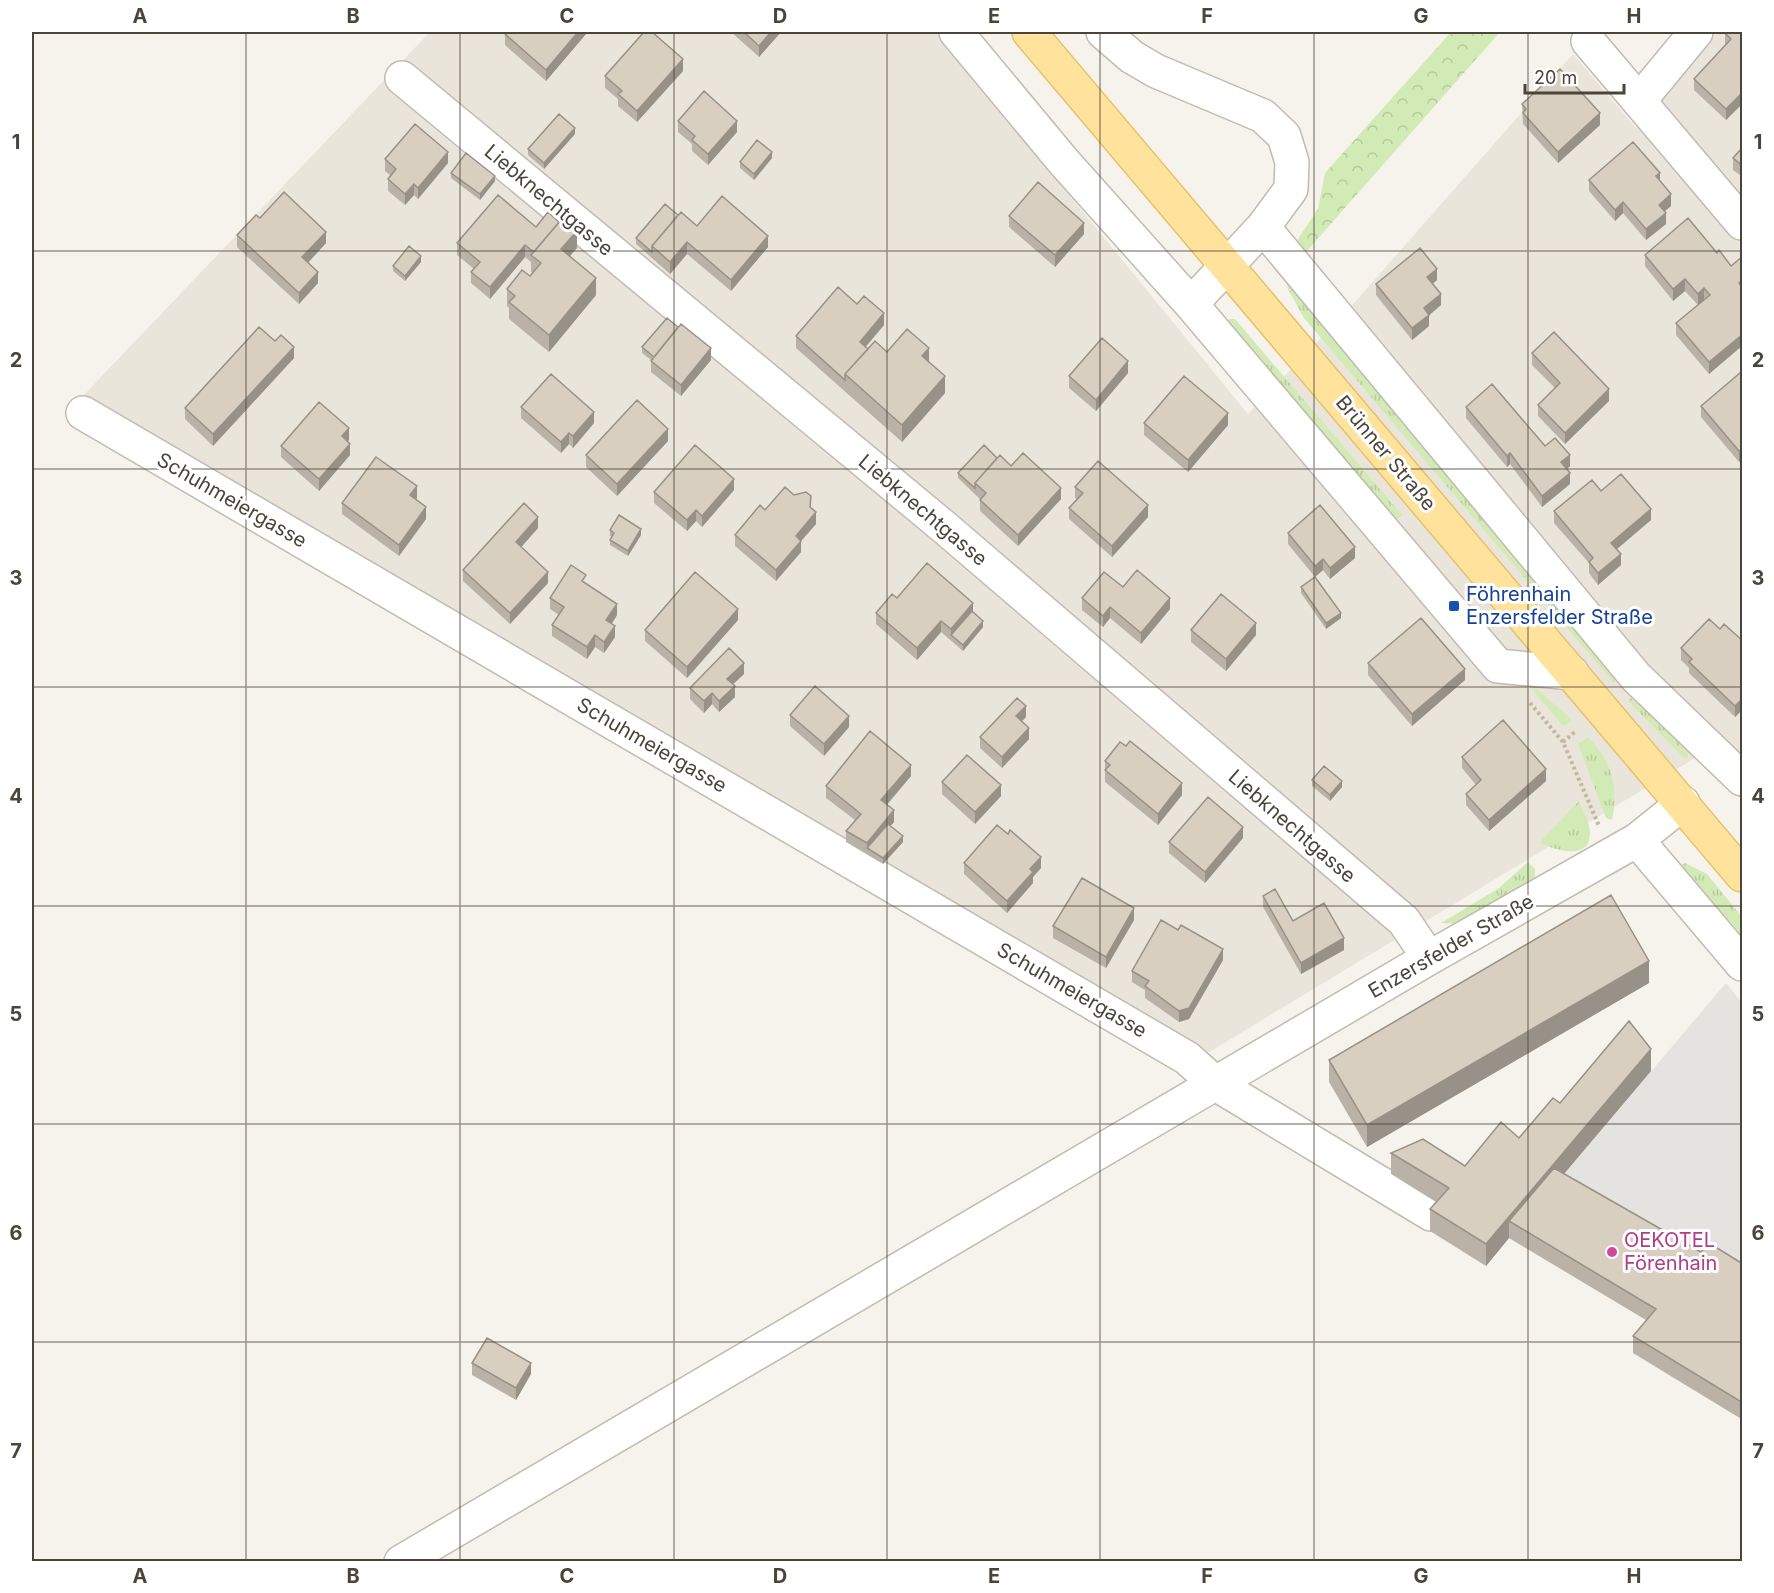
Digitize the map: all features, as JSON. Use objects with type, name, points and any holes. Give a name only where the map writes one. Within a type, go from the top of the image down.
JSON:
[{"type":"main road","name":"Brünner Straße","points":[[1029,32],[1743,875]]},
{"type":"street","points":[[956,32],[1064,162],[1191,304],[1498,666],[1572,673]]},
{"type":"street","points":[[1103,32],[1131,57],[1156,71],[1263,116],[1284,136],[1292,162],[1292,189],[1228,266],[1191,304]]},
{"type":"street","points":[[1639,101],[1696,32]]},
{"type":"street","points":[[1588,41],[1743,223]]},
{"type":"street","name":"Liebknechtgasse","points":[[402,78],[1025,597],[1404,921],[1429,958]]},
{"type":"street","points":[[1263,226],[1636,677],[1743,779]]},
{"type":"street","name":"Schuhmeiergasse","points":[[83,413],[1187,1058],[1216,1084],[1431,1214]]},
{"type":"street","name":"Enzersfelder Straße","points":[[401,1562],[1429,958],[1624,847],[1683,803]]},
{"type":"street","points":[[1624,847],[1743,964]]},
{"type":"path","points":[[1498,666],[1563,742],[1624,847]]},
{"type":"shaded area","points":[[430,32],[936,32],[1248,414],[1348,310],[1573,54],[1636,128],[1718,32],[1742,32],[1742,760],[1725,740],[1206,1054],[81,398]]},
{"type":"shaded area","points":[[1726,983],[1742,1003],[1742,1280],[1565,1173]]},
{"type":"green space","points":[[1451,32],[1500,32],[1306,252],[1296,242],[1318,209],[1325,173]]},
{"type":"green space","points":[[1286,279],[1622,676],[1613,682],[1304,318],[1288,289]]},
{"type":"green space","points":[[1235,319],[1402,515],[1392,523],[1226,322]]},
{"type":"green space","points":[[1520,674],[1571,719],[1570,722],[1563,726]]},
{"type":"green space","points":[[1631,698],[1662,725],[1688,754],[1688,758],[1685,759],[1628,701]]},
{"type":"green space","points":[[1588,737],[1603,756],[1612,775],[1615,796],[1612,820],[1606,818],[1578,744]]},
{"type":"green space","points":[[1579,801],[1590,829],[1588,842],[1584,847],[1578,851],[1562,850],[1540,842]]},
{"type":"green space","points":[[1528,862],[1535,869],[1535,877],[1530,881],[1464,920],[1455,924],[1441,923],[1499,888]]},
{"type":"green space","points":[[1685,863],[1707,874],[1742,917],[1742,936],[1730,921],[1693,894],[1678,867]]},
{"type":"building","points":[[507,32],[578,32],[546,70],[505,34]]},
{"type":"building","points":[[644,32],[652,32],[683,59],[637,111],[618,94],[622,91],[605,76]]},
{"type":"building","points":[[744,32],[771,32],[759,46]]},
{"type":"building","points":[[1726,32],[1743,32],[1743,92],[1726,109],[1694,79],[1731,39]]},
{"type":"building","points":[[1560,69],[1600,113],[1558,152],[1523,113],[1526,109],[1522,104]]},
{"type":"building","points":[[704,91],[737,121],[708,154],[692,140],[695,136],[678,121]]},
{"type":"building","points":[[559,114],[575,128],[544,163],[528,149]]},
{"type":"building","points":[[415,124],[448,152],[418,188],[414,184],[405,194],[388,179],[396,169],[385,159]]},
{"type":"building","points":[[757,140],[772,152],[754,174],[740,162]]},
{"type":"building","points":[[1633,142],[1660,173],[1656,176],[1671,194],[1659,205],[1666,213],[1646,229],[1623,202],[1615,210],[1589,180]]},
{"type":"building","points":[[1743,147],[1743,166],[1733,158]]},
{"type":"building","points":[[466,153],[495,176],[480,194],[451,173]]},
{"type":"building","points":[[1038,182],[1084,223],[1055,255],[1009,216]]},
{"type":"building","points":[[284,192],[326,232],[302,257],[318,272],[299,293],[237,235],[256,215],[260,218]]},
{"type":"building","points":[[498,195],[536,227],[548,212],[559,222],[534,252],[525,245],[490,287],[471,272],[480,262],[457,243]]},
{"type":"building","points":[[722,196],[768,236],[731,280],[687,242],[670,262],[652,246],[681,212],[697,226]]},
{"type":"building","points":[[665,204],[678,215],[652,246],[652,252],[636,238]]},
{"type":"building","points":[[1688,218],[1731,266],[1743,256],[1743,280],[1739,283],[1743,288],[1743,334],[1709,362],[1676,323],[1710,295],[1704,288],[1698,294],[1685,279],[1673,289],[1645,255]]},
{"type":"building","points":[[562,219],[577,231],[561,249],[596,278],[549,335],[509,302],[515,296],[507,289],[522,270],[530,276],[541,263],[531,255]]},
{"type":"building","points":[[409,246],[421,256],[405,276],[393,266]]},
{"type":"building","points":[[1420,248],[1437,269],[1427,277],[1441,294],[1424,308],[1429,315],[1412,328],[1376,284]]},
{"type":"building","points":[[838,287],[857,304],[864,296],[884,313],[860,342],[868,349],[845,374],[845,380],[796,336]]},
{"type":"building","points":[[667,318],[678,327],[654,357],[642,347]]},
{"type":"building","points":[[681,324],[711,348],[681,385],[651,361]]},
{"type":"building","points":[[259,327],[275,341],[281,335],[294,347],[213,434],[185,408]]},
{"type":"building","points":[[907,329],[929,348],[922,356],[945,376],[902,425],[845,374],[875,341],[887,352]]},
{"type":"building","points":[[1554,332],[1609,389],[1565,433],[1538,405],[1560,383],[1532,353]]},
{"type":"building","points":[[1102,338],[1128,361],[1096,400],[1069,376]]},
{"type":"building","points":[[1740,373],[1743,376],[1743,448],[1739,451],[1701,406]]},
{"type":"building","points":[[551,374],[594,412],[573,436],[569,433],[561,442],[521,407]]},
{"type":"building","points":[[1184,376],[1228,413],[1188,460],[1144,423]]},
{"type":"building","points":[[1492,384],[1545,446],[1555,438],[1570,455],[1561,462],[1570,473],[1542,496],[1510,453],[1507,456],[1466,407]]},
{"type":"building","points":[[637,400],[668,429],[617,484],[586,455]]},
{"type":"building","points":[[319,402],[349,428],[342,436],[350,444],[319,479],[281,446]]},
{"type":"building","points":[[695,445],[734,479],[702,516],[696,510],[687,520],[654,492]]},
{"type":"building","points":[[984,445],[997,458],[975,483],[975,488],[958,473]]},
{"type":"building","points":[[1023,453],[1061,488],[1018,535],[980,500],[986,493],[975,483],[1000,455],[1011,466]]},
{"type":"building","points":[[376,457],[417,486],[410,495],[426,507],[399,545],[342,503]]},
{"type":"building","points":[[1098,461],[1148,505],[1112,546],[1069,508],[1083,493],[1075,487]]},
{"type":"building","points":[[1621,474],[1651,509],[1611,543],[1621,554],[1598,573],[1589,562],[1593,558],[1554,511],[1592,480],[1601,491]]},
{"type":"building","points":[[785,487],[794,495],[806,492],[811,496],[810,507],[816,512],[796,536],[801,541],[776,570],[735,535],[760,505],[765,510]]},
{"type":"building","points":[[524,503],[538,517],[516,542],[548,572],[510,613],[463,570]]},
{"type":"building","points":[[1320,505],[1355,547],[1330,568],[1323,559],[1315,566],[1288,533]]},
{"type":"building","points":[[619,515],[641,529],[628,551],[610,540],[614,533],[610,530]]},
{"type":"building","points":[[927,563],[973,603],[951,629],[941,621],[917,648],[876,613],[892,594],[897,598]]},
{"type":"building","points":[[571,565],[586,575],[582,581],[617,604],[606,620],[615,626],[604,642],[595,635],[587,647],[552,625],[564,607],[550,598]]},
{"type":"building","points":[[1137,570],[1170,598],[1141,633],[1110,607],[1103,616],[1082,598],[1104,572],[1123,587]]},
{"type":"building","points":[[695,572],[738,609],[687,667],[645,630]]},
{"type":"building","points":[[1315,577],[1341,613],[1326,623],[1301,587]]},
{"type":"building","points":[[1221,594],[1256,623],[1226,659],[1191,630]]},
{"type":"building","points":[[972,611],[983,621],[963,645],[951,635]]},
{"type":"building","points":[[1421,618],[1465,669],[1412,714],[1368,663]]},
{"type":"building","points":[[1709,619],[1720,629],[1724,624],[1743,641],[1743,698],[1735,706],[1689,662],[1692,659],[1681,648]]},
{"type":"building","points":[[729,648],[744,663],[727,679],[735,686],[719,701],[712,693],[704,701],[690,688]]},
{"type":"building","points":[[815,686],[849,716],[824,744],[790,715]]},
{"type":"building","points":[[1017,698],[1026,706],[1016,716],[1029,728],[1002,757],[980,737]]},
{"type":"building","points":[[1503,720],[1546,769],[1489,820],[1466,794],[1481,780],[1462,757]]},
{"type":"building","points":[[870,731],[911,765],[881,800],[894,810],[867,843],[846,831],[861,814],[826,786]]},
{"type":"building","points":[[1130,741],[1182,783],[1158,814],[1105,770],[1110,765],[1105,761],[1120,742],[1126,746]]},
{"type":"building","points":[[967,755],[1001,785],[975,812],[942,782]]},
{"type":"building","points":[[1324,766],[1342,781],[1330,795],[1312,780]]},
{"type":"building","points":[[1208,797],[1243,827],[1205,872],[1169,842]]},
{"type":"building","points":[[888,824],[903,836],[883,858],[867,848]]},
{"type":"building","points":[[997,825],[1008,834],[1010,830],[1041,857],[1030,869],[1033,872],[1007,901],[964,863]]},
{"type":"building","points":[[1082,878],[1134,908],[1106,957],[1053,926]]},
{"type":"building","points":[[1275,889],[1293,921],[1324,903],[1344,938],[1301,963],[1263,896]]},
{"type":"building","points":[[1611,895],[1649,961],[1367,1125],[1329,1060]]},
{"type":"building","points":[[1161,920],[1178,930],[1181,925],[1223,949],[1189,1008],[1179,1011],[1145,986],[1149,981],[1132,971]]},
{"type":"building","points":[[1629,1021],[1651,1049],[1486,1244],[1430,1209],[1449,1188],[1391,1153],[1423,1139],[1465,1166],[1501,1122],[1519,1138],[1553,1098],[1560,1103]]},
{"type":"building","points":[[1554,1168],[1701,1252],[1709,1243],[1743,1264],[1743,1403],[1633,1336],[1656,1309],[1509,1221]]},
{"type":"building","points":[[487,1338],[531,1363],[516,1388],[472,1363]]},
{"type":"place","name":"Föhrenhain Enzersfelder Straße","points":[[1454,606]]},
{"type":"place","name":"OEKOTEL Förenhain","points":[[1612,1252]]}]
